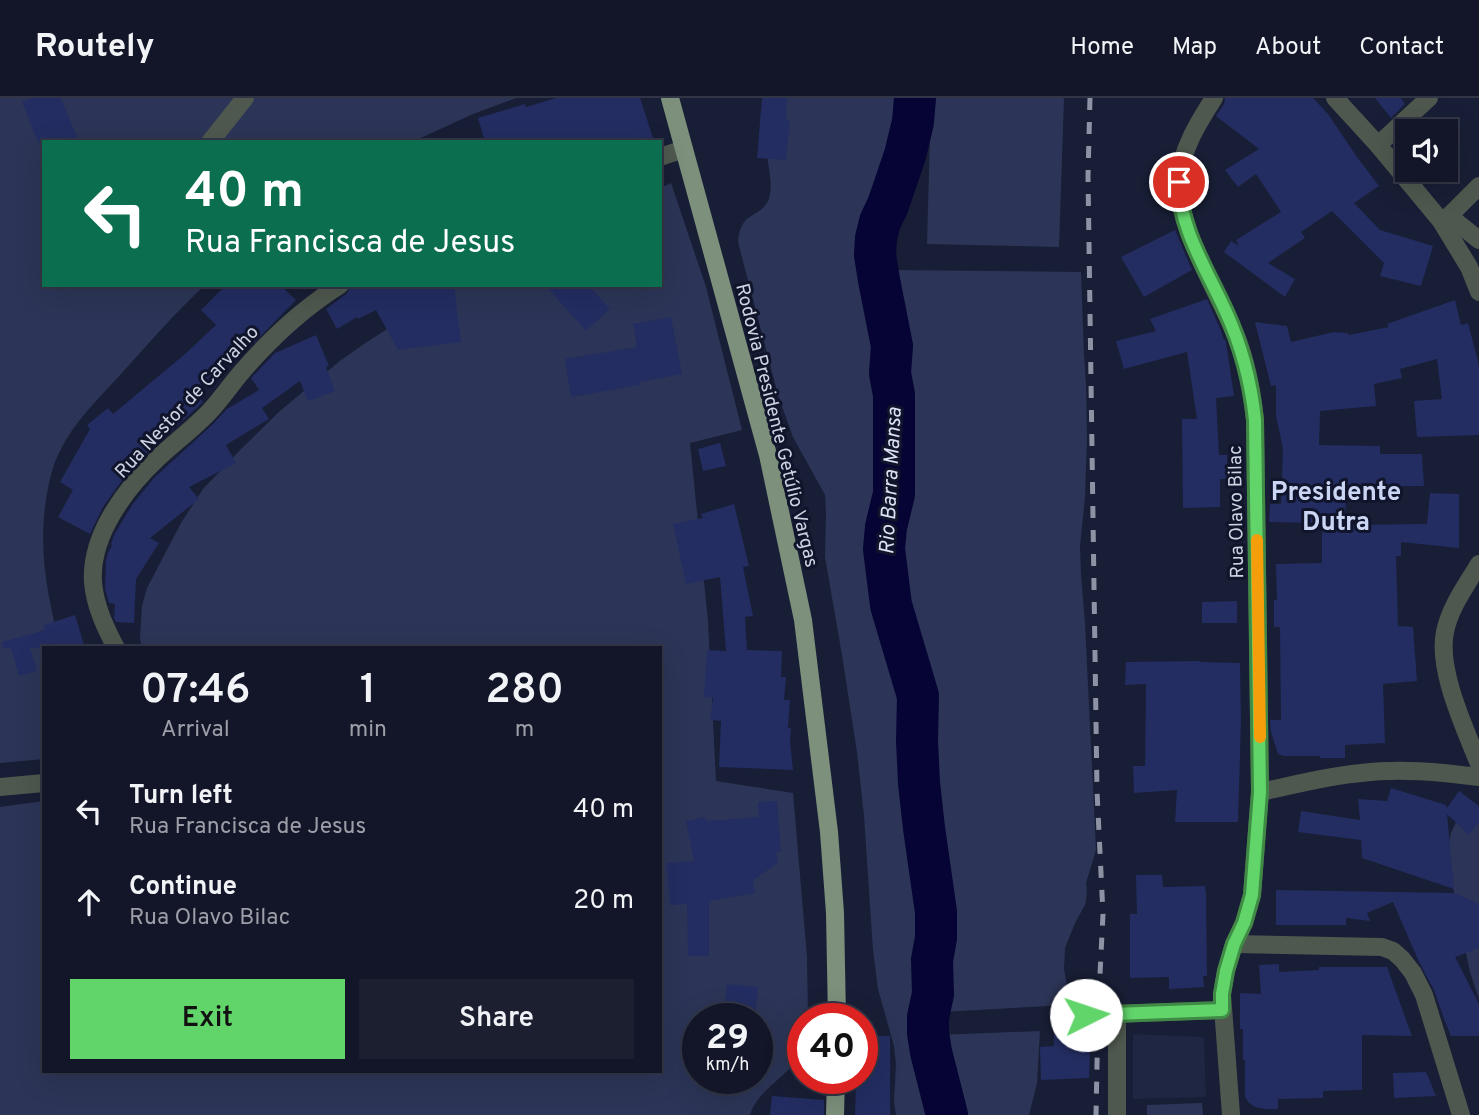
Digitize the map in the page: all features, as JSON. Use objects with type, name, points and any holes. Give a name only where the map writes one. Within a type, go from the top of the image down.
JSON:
[{"type":"main road","name":"Rodovia Presidente Getúlio Vargas","points":[[670,98],[768,455],[803,620],[829,832],[835,913],[836,1003]]},
{"type":"main road","points":[[835,1115],[836,1094]]},
{"type":"street","points":[[212,140],[245,98]]},
{"type":"street","name":"Rua Olavo Bilac","points":[[1214,98],[1181,162],[1179,195],[1190,234],[1237,338],[1252,392],[1255,420],[1260,792],[1252,895],[1244,923],[1234,944],[1222,994],[1231,1115]]},
{"type":"street","points":[[1335,98],[1445,218],[1479,240]]},
{"type":"street","points":[[1378,145],[1429,98]]},
{"type":"street","points":[[662,156],[684,149]]},
{"type":"street","points":[[1445,218],[1479,186]]},
{"type":"street","points":[[1445,218],[1479,292]]},
{"type":"street","name":"Rua Nestor de Carvalho","points":[[115,646],[99,611],[93,566],[97,548],[115,510],[142,474],[195,426],[256,357],[299,315],[337,287]]},
{"type":"street","points":[[1479,564],[1457,598],[1445,631],[1443,646],[1448,680],[1479,764]]},
{"type":"street","points":[[1260,792],[1362,772],[1441,772],[1479,776]]},
{"type":"street","points":[[0,788],[42,783]]},
{"type":"street","points":[[1234,944],[1382,947],[1393,951],[1413,973],[1424,995],[1461,1115]]},
{"type":"street","points":[[1086,1015],[1222,1010]]},
{"type":"street","points":[[1117,1013],[1117,1115]]},
{"type":"shaded area","points":[[0,98],[516,98],[416,140],[42,140],[42,287],[203,287],[88,410],[58,455],[46,500],[43,538],[45,574],[60,646],[42,646],[42,759],[0,763]]},
{"type":"shaded area","points":[[765,98],[902,98],[897,144],[889,171],[864,207],[858,266],[859,284],[881,346],[885,370],[888,430],[882,493],[873,530],[884,610],[911,702],[906,724],[905,757],[925,924],[925,989],[921,1030],[940,1115],[896,1115],[896,1064],[894,1046],[878,989],[873,950],[857,752],[825,557],[825,495],[793,437],[778,395],[738,242],[746,220],[764,207],[770,195]]},
{"type":"shaded area","points":[[931,98],[1064,98],[1059,247],[927,244]]},
{"type":"shaded area","points":[[671,183],[706,287],[742,430],[690,443],[708,621],[716,781],[793,793],[807,957],[808,1003],[787,1003],[787,1071],[773,1084],[773,1003],[682,1003],[682,1094],[763,1094],[750,1115],[0,1115],[0,807],[42,801],[42,1073],[662,1073],[662,646],[142,646],[142,606],[147,588],[181,523],[203,489],[280,411],[341,360],[452,287],[662,287],[662,187]]},
{"type":"shaded area","points":[[889,270],[1081,272],[1087,439],[1080,547],[1096,850],[1086,883],[1085,905],[1065,948],[1067,1005],[941,1012],[947,979],[949,937],[933,761],[931,701],[925,656],[899,568],[895,545],[906,500],[899,339]]},
{"type":"shaded area","points":[[1479,814],[1479,999],[1470,972],[1456,907],[1448,848],[1456,822]]},
{"type":"shaded area","points":[[1040,1031],[1037,1083],[1029,1115],[955,1115],[936,1035]]},
{"type":"shaded area","points":[[1133,1034],[1204,1037],[1206,1097],[1133,1099]]},
{"type":"shaded area","points":[[1202,1103],[1203,1115],[1147,1115],[1147,1105]]},
{"type":"building","points":[[32,98],[61,98],[78,140],[38,142],[22,102]]},
{"type":"building","points":[[556,98],[640,98],[653,138],[484,140],[478,118],[525,104],[526,107]]},
{"type":"building","points":[[762,98],[787,98],[786,120],[790,120],[786,160],[757,158]]},
{"type":"building","points":[[1225,98],[1313,98],[1328,114],[1379,186],[1354,203],[1380,230],[1433,246],[1421,286],[1380,276],[1384,263],[1332,211],[1301,232],[1305,238],[1268,263],[1295,279],[1285,297],[1224,252],[1231,241],[1239,246],[1236,240],[1281,212],[1256,174],[1238,187],[1225,170],[1259,149],[1216,116]]},
{"type":"building","points":[[1375,98],[1401,98],[1405,104],[1391,118]]},
{"type":"building","points":[[1175,230],[1192,270],[1144,297],[1121,257]]},
{"type":"building","points":[[224,287],[282,287],[296,300],[238,359],[234,354],[194,392],[203,402],[125,476],[103,507],[90,534],[58,517],[73,490],[60,482],[90,429],[87,425],[108,408],[113,414],[216,325],[201,310]]},
{"type":"building","points":[[351,287],[454,287],[461,342],[398,350],[376,310],[337,329],[326,309]]},
{"type":"building","points":[[547,287],[590,287],[610,309],[586,331]]},
{"type":"building","points":[[1207,299],[1226,342],[1234,396],[1216,398],[1219,455],[1227,455],[1227,479],[1220,479],[1220,507],[1183,508],[1182,419],[1197,419],[1187,352],[1124,369],[1116,341],[1156,331],[1150,319]]},
{"type":"building","points":[[1455,300],[1461,325],[1468,323],[1479,365],[1479,435],[1417,437],[1414,401],[1442,399],[1437,359],[1400,369],[1402,378],[1374,384],[1376,406],[1320,411],[1319,445],[1380,446],[1380,454],[1422,454],[1424,486],[1346,487],[1345,525],[1427,524],[1430,493],[1459,494],[1459,548],[1401,542],[1401,556],[1396,556],[1398,626],[1413,627],[1417,681],[1383,684],[1385,743],[1345,745],[1345,758],[1278,754],[1270,720],[1281,720],[1280,627],[1274,627],[1274,600],[1277,600],[1276,564],[1322,563],[1322,523],[1269,522],[1270,504],[1281,504],[1283,449],[1276,416],[1276,385],[1271,386],[1255,322],[1287,326],[1291,342],[1334,332],[1349,335],[1389,327],[1387,324]]},
{"type":"building","points":[[671,317],[682,374],[639,382],[640,385],[571,397],[565,359],[637,347],[633,324]]},
{"type":"building","points":[[316,335],[329,366],[326,367],[335,391],[308,401],[300,381],[262,408],[269,419],[226,445],[236,463],[189,487],[199,499],[150,538],[159,543],[136,579],[134,623],[116,622],[115,604],[109,603],[105,589],[106,561],[114,535],[132,505],[154,478],[227,409],[259,390],[251,378],[275,353]]},
{"type":"building","points":[[720,443],[726,466],[703,471],[698,449]]},
{"type":"building","points":[[734,504],[749,566],[743,567],[753,616],[745,617],[747,650],[782,651],[781,677],[786,677],[784,700],[790,700],[788,728],[791,728],[793,770],[719,767],[721,721],[710,720],[713,698],[704,697],[707,650],[726,651],[720,577],[686,584],[673,524],[703,518],[701,514]]},
{"type":"building","points":[[1237,601],[1237,623],[1202,623],[1202,602]]},
{"type":"building","points":[[75,615],[84,646],[30,648],[37,671],[19,676],[11,648],[3,648],[2,642],[45,630],[44,625]]},
{"type":"building","points":[[1126,662],[1240,663],[1238,822],[1175,822],[1177,790],[1134,793],[1133,766],[1145,766],[1146,684],[1125,685]]},
{"type":"building","points":[[1391,788],[1446,805],[1447,808],[1459,791],[1479,806],[1479,822],[1469,835],[1447,814],[1454,889],[1362,858],[1361,840],[1298,832],[1301,811],[1360,820],[1358,799],[1387,801]]},
{"type":"building","points":[[777,801],[781,851],[776,852],[778,863],[753,880],[755,893],[709,901],[709,956],[688,956],[687,904],[670,905],[667,863],[694,861],[686,821],[705,817],[706,821],[759,817],[758,802]]},
{"type":"building","points":[[1136,875],[1162,875],[1163,887],[1205,886],[1207,976],[1203,976],[1204,987],[1169,989],[1169,977],[1130,978],[1130,914],[1137,914]]},
{"type":"building","points":[[1276,890],[1454,893],[1479,904],[1479,948],[1455,957],[1479,1004],[1479,1036],[1451,1036],[1434,990],[1393,902],[1367,913],[1370,921],[1346,918],[1346,925],[1276,925]]},
{"type":"building","points":[[1279,964],[1279,972],[1319,970],[1319,967],[1387,967],[1412,1036],[1362,1035],[1362,1090],[1323,1091],[1323,1098],[1278,1099],[1278,1109],[1255,1107],[1245,1097],[1240,993],[1261,994],[1259,965]]},
{"type":"building","points":[[727,984],[758,987],[756,1003],[725,1003]]},
{"type":"building","points":[[1054,1028],[1091,1028],[1089,1078],[1041,1080],[1040,1047],[1054,1046]]},
{"type":"building","points":[[878,1036],[890,1036],[890,1115],[855,1115],[856,1094],[878,1094]]},
{"type":"building","points":[[1426,1072],[1436,1096],[1394,1098],[1393,1073]]},
{"type":"building","points":[[772,1096],[824,1100],[824,1115],[770,1115]]},
{"type":"waterway","name":"Rio Barra Mansa","points":[[915,98],[913,122],[905,155],[876,238],[875,255],[892,346],[890,373],[894,395],[894,494],[884,549],[891,605],[918,696],[919,783],[936,912],[936,938],[932,960],[933,994],[928,1033],[947,1115]]},
{"type":"railway","points":[[1090,98],[1088,176],[1097,791],[1103,914],[1096,1115]]},
{"type":"slow traffic","points":[[1257,540],[1260,737]]},
{"type":"district","name":"Presidente Dutra","points":[[1336,506]]},
{"type":"route","points":[[1086,1015],[1222,1010],[1226,971],[1252,895],[1260,792],[1255,420],[1246,365],[1226,311],[1190,234],[1179,195],[1179,182]]}]
